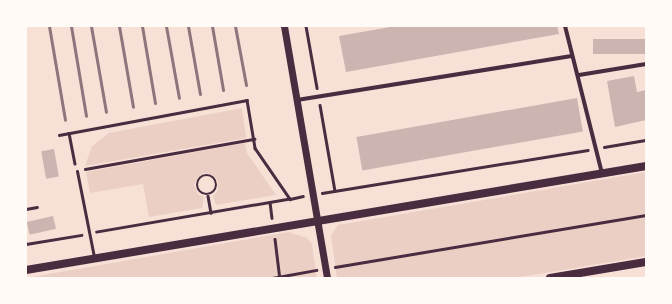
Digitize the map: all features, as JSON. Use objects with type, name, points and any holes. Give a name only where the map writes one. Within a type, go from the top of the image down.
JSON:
[{"type":"main road","points":[[26,270],[646,166]]},
{"type":"main road","points":[[550,278],[564,277],[646,262]]},
{"type":"street","points":[[284,26],[327,278]]},
{"type":"street","points":[[565,26],[572,56],[579,75],[602,173]]},
{"type":"street","points":[[297,100],[572,56]]},
{"type":"street","points":[[579,75],[646,64]]},
{"type":"lane","points":[[77,171],[94,259]]},
{"type":"lane","points":[[26,209],[37,207]]},
{"type":"path","points":[[306,26],[335,191]]},
{"type":"path","points":[[59,135],[247,100],[256,148],[290,198]]},
{"type":"path","points":[[69,133],[77,171],[254,139]]},
{"type":"path","points":[[26,244],[211,213],[290,198],[646,140]]},
{"type":"path","points":[[205,175],[213,177],[217,184],[215,192],[208,196],[201,194],[196,187],[198,180],[205,175]]},
{"type":"path","points":[[208,196],[211,213]]},
{"type":"path","points":[[272,278],[646,215]]},
{"type":"shaded area","points":[[242,108],[246,138],[85,166],[92,146],[109,133]]},
{"type":"shaded area","points":[[245,143],[247,153],[276,195],[216,205],[213,196],[218,190],[218,181],[211,174],[204,173],[198,177],[194,185],[198,194],[204,197],[202,208],[149,217],[143,184],[90,193],[86,172]]},
{"type":"shaded area","points":[[646,172],[646,256],[515,278],[337,278],[331,235],[338,225]]},
{"type":"shaded area","points":[[289,232],[307,238],[312,244],[317,278],[26,278]]},
{"type":"building","points":[[396,26],[557,26],[559,34],[346,72],[339,36]]},
{"type":"building","points":[[593,39],[646,39],[646,54],[593,54]]},
{"type":"building","points":[[634,76],[637,92],[646,90],[646,120],[615,127],[607,81]]},
{"type":"building","points":[[577,98],[583,131],[362,170],[356,137]]},
{"type":"building","points":[[54,149],[59,177],[46,179],[41,151]]},
{"type":"building","points":[[53,216],[56,229],[30,235],[27,222]]},
{"type":"railway","points":[[49,26],[65,120]]},
{"type":"railway","points":[[71,26],[86,116]]},
{"type":"railway","points":[[91,26],[106,112]]},
{"type":"railway","points":[[119,26],[133,107]]},
{"type":"railway","points":[[142,26],[155,103]]},
{"type":"railway","points":[[166,26],[179,98]]},
{"type":"railway","points":[[188,26],[200,94]]},
{"type":"railway","points":[[212,26],[223,90]]},
{"type":"railway","points":[[235,26],[246,85]]}]
